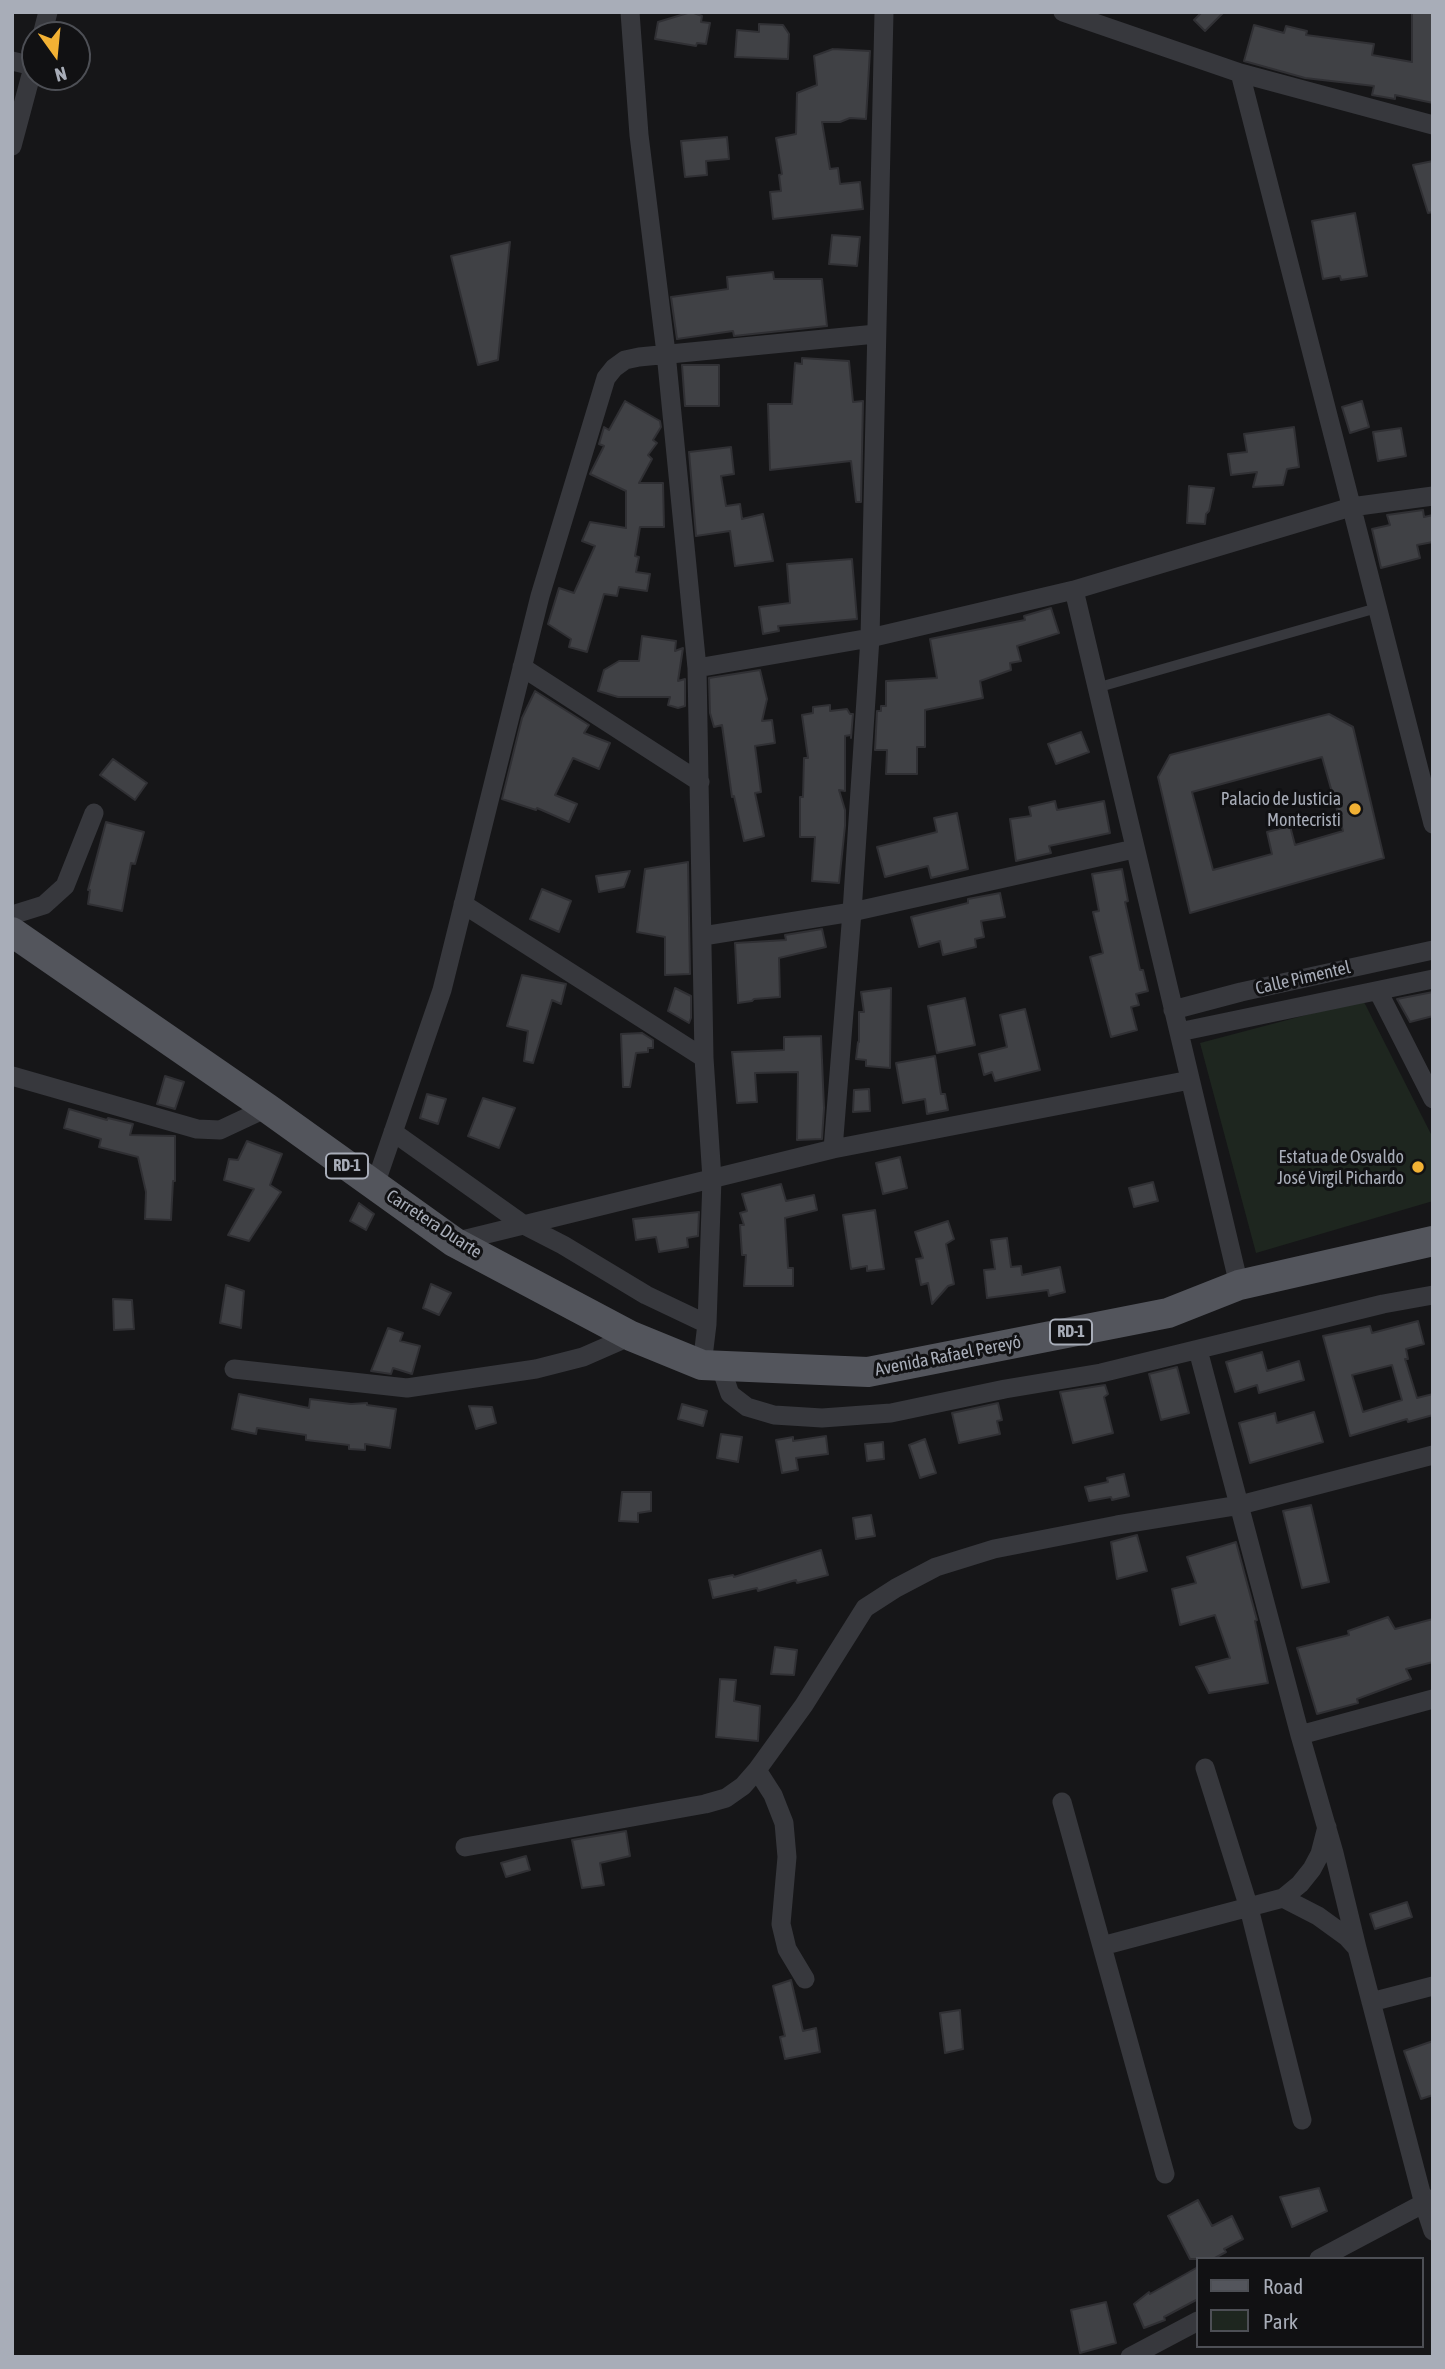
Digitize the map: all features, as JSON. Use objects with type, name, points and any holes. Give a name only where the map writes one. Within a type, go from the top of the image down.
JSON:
[{"type":"main road","name":"Carretera Duarte","points":[[12,932],[267,1108],[454,1242],[631,1336],[711,1365]]},
{"type":"main road","name":"Avenida Rafael Pereyó","points":[[711,1365],[868,1372],[1168,1313],[1239,1285],[1433,1241]]},
{"type":"street","points":[[630,12],[639,135],[666,353],[697,668],[704,936],[704,1058],[712,1179],[707,1324],[711,1365],[730,1394],[747,1407],[774,1415],[822,1418],[891,1413],[1005,1389],[1101,1373],[1383,1304],[1433,1295]]},
{"type":"street","points":[[833,1149],[870,638],[884,12]]},
{"type":"street","points":[[1063,12],[1240,73],[1433,125]]},
{"type":"street","points":[[1240,73],[1433,824]]},
{"type":"street","points":[[12,146],[27,91]]},
{"type":"street","points":[[375,1185],[442,990],[540,596],[606,378],[625,360],[666,353],[876,334]]},
{"type":"street","points":[[697,668],[870,638],[1074,590],[1351,507],[1433,496]]},
{"type":"street","points":[[1074,590],[1239,1285]]},
{"type":"street","points":[[522,667],[700,782]]},
{"type":"street","points":[[12,915],[44,905],[65,886],[94,813]]},
{"type":"street","points":[[704,936],[852,912],[1134,849]]},
{"type":"street","points":[[463,904],[704,1058]]},
{"type":"street","name":"Calle Pimentel","points":[[1173,1010],[1433,950]]},
{"type":"street","name":"Calle Pimentel","points":[[1178,1032],[1433,979]]},
{"type":"street","points":[[1378,991],[1433,1099]]},
{"type":"street","points":[[12,1076],[197,1129],[220,1130],[267,1108]]},
{"type":"street","points":[[454,1242],[833,1149],[1190,1080]]},
{"type":"street","points":[[393,1132],[524,1225],[646,1295],[707,1324]]},
{"type":"street","points":[[234,1369],[408,1388],[536,1370],[583,1357],[631,1336]]},
{"type":"street","points":[[1198,1350],[1300,1735],[1327,1826],[1371,2002],[1428,2201],[1433,2231]]},
{"type":"street","points":[[465,1847],[726,1798],[743,1786],[757,1770],[804,1705],[865,1608],[936,1567],[994,1549],[1240,1505],[1433,1455]]},
{"type":"street","points":[[1300,1735],[1433,1699]]},
{"type":"street","points":[[1205,1768],[1249,1908],[1302,2120]]},
{"type":"street","points":[[757,1770],[773,1795],[784,1823],[787,1857],[781,1924],[787,1950],[804,1979]]},
{"type":"street","points":[[1062,1802],[1165,2174]]},
{"type":"street","points":[[1102,1946],[1283,1898],[1300,1884],[1312,1869],[1320,1854],[1327,1826]]},
{"type":"street","points":[[1283,1898],[1318,1916],[1347,1937],[1357,1948]]},
{"type":"street","points":[[1371,2002],[1433,1986]]},
{"type":"street","points":[[1322,2257],[1428,2201]]},
{"type":"street","points":[[1134,2356],[1196,2323]]},
{"type":"lane","points":[[1096,688],[1377,608]]},
{"type":"green space","points":[[1363,1000],[1433,1138],[1433,1201],[1256,1253],[1200,1043]]},
{"type":"building","points":[[691,12],[702,16],[701,22],[710,23],[706,44],[697,43],[696,46],[655,39],[658,22]]},
{"type":"building","points":[[1202,12],[1224,12],[1205,31],[1194,20]]},
{"type":"building","points":[[1412,12],[1433,12],[1433,103],[1395,95],[1395,99],[1372,95],[1374,86],[1305,78],[1244,61],[1254,25],[1284,33],[1286,26],[1307,31],[1306,35],[1374,44],[1372,55],[1412,62]]},
{"type":"building","points":[[759,24],[783,25],[789,34],[788,59],[735,57],[737,30],[759,32]]},
{"type":"building","points":[[833,49],[870,51],[866,119],[822,122],[830,169],[838,168],[840,184],[860,182],[863,209],[773,219],[770,192],[781,191],[779,175],[782,174],[776,138],[796,134],[797,93],[817,85],[814,56]]},
{"type":"building","points":[[727,137],[729,159],[706,161],[707,175],[685,177],[681,141]]},
{"type":"building","points":[[1433,161],[1433,212],[1428,213],[1413,165]]},
{"type":"building","points":[[1355,213],[1367,276],[1341,280],[1340,276],[1323,279],[1312,221]]},
{"type":"building","points":[[832,235],[860,237],[857,266],[829,264]]},
{"type":"building","points":[[510,242],[498,360],[478,365],[451,256]]},
{"type":"building","points":[[773,272],[774,279],[822,279],[827,326],[734,336],[733,331],[677,339],[671,297],[728,289],[727,277]]},
{"type":"building","points":[[802,358],[849,361],[853,402],[863,401],[861,502],[856,502],[851,461],[770,470],[768,404],[792,404],[795,363],[802,364]]},
{"type":"building","points":[[682,365],[719,365],[719,406],[685,406]]},
{"type":"building","points":[[625,401],[660,421],[661,427],[653,440],[657,443],[648,455],[652,459],[639,483],[663,483],[664,527],[640,527],[635,556],[639,557],[636,572],[650,574],[647,591],[619,587],[617,596],[604,594],[587,652],[569,647],[571,639],[548,624],[559,588],[574,593],[595,546],[582,541],[590,522],[626,528],[626,491],[590,474],[604,446],[599,444],[604,427],[609,430]]},
{"type":"building","points":[[1362,401],[1369,427],[1350,433],[1342,407]]},
{"type":"building","points":[[1294,427],[1299,467],[1287,469],[1283,485],[1253,487],[1257,472],[1231,475],[1228,454],[1247,452],[1244,434]]},
{"type":"building","points":[[1401,428],[1406,456],[1378,461],[1373,432]]},
{"type":"building","points":[[731,447],[734,474],[721,476],[726,506],[740,504],[742,519],[763,514],[773,561],[735,566],[730,531],[696,536],[689,452]]},
{"type":"building","points":[[1189,486],[1214,488],[1205,524],[1187,523]]},
{"type":"building","points":[[1423,510],[1424,517],[1433,515],[1433,542],[1417,545],[1420,558],[1381,568],[1372,529],[1390,525],[1387,515]]},
{"type":"building","points":[[852,559],[857,619],[778,626],[779,631],[763,634],[759,607],[790,603],[787,564]]},
{"type":"building","points":[[1051,608],[1059,633],[1017,646],[1021,661],[1010,663],[1011,670],[980,681],[983,698],[925,710],[925,747],[917,747],[917,774],[886,774],[887,750],[875,750],[877,711],[881,711],[881,706],[886,706],[886,681],[937,678],[930,639],[1025,620],[1024,616]]},
{"type":"building","points":[[642,636],[676,641],[675,651],[683,648],[678,681],[685,679],[685,706],[678,708],[668,705],[670,697],[618,697],[598,691],[604,670],[619,661],[639,661]]},
{"type":"building","points":[[760,670],[767,699],[762,721],[772,720],[775,743],[755,746],[761,792],[755,793],[764,836],[744,841],[734,796],[732,797],[722,725],[714,727],[710,713],[709,678]]},
{"type":"building","points":[[535,691],[589,725],[584,733],[610,743],[599,769],[573,758],[555,795],[577,804],[569,822],[537,808],[536,810],[502,799],[522,718]]},
{"type":"building","points":[[830,705],[830,711],[847,709],[853,714],[851,738],[851,735],[845,736],[845,791],[839,790],[845,810],[845,826],[839,883],[812,881],[815,837],[800,837],[800,797],[803,797],[804,758],[808,758],[802,715],[813,713],[813,707]]},
{"type":"building","name":"Palacio de Justicia Montecristi","points":[[1329,714],[1353,727],[1384,858],[1190,913],[1158,777],[1170,755]],"holes":[[[1322,757],[1343,831],[1295,845],[1290,826],[1267,832],[1272,854],[1213,870],[1192,792]]]},
{"type":"building","points":[[1081,732],[1089,752],[1056,764],[1048,744]]},
{"type":"building","points":[[113,759],[147,783],[135,800],[100,775]]},
{"type":"building","points":[[1055,801],[1057,810],[1104,801],[1110,833],[1049,846],[1051,853],[1016,861],[1010,819],[1031,816],[1029,807]]},
{"type":"building","points":[[957,813],[968,869],[931,878],[928,866],[885,877],[877,847],[937,832],[934,818]]},
{"type":"building","points":[[106,822],[144,832],[135,864],[131,863],[122,911],[88,904],[88,890]]},
{"type":"building","points":[[688,862],[690,974],[665,975],[665,937],[637,932],[645,869]]},
{"type":"building","points":[[1122,869],[1128,901],[1125,902],[1140,970],[1143,970],[1148,991],[1136,994],[1139,1005],[1131,1007],[1137,1030],[1111,1037],[1090,957],[1103,953],[1093,912],[1099,911],[1092,874]]},
{"type":"building","points":[[630,871],[624,887],[599,892],[596,876]]},
{"type":"building","points":[[542,889],[571,901],[559,932],[530,919]]},
{"type":"building","points":[[1000,893],[1005,917],[981,921],[984,937],[975,939],[976,947],[943,955],[940,941],[919,947],[911,917],[968,903],[968,899]]},
{"type":"building","points":[[822,929],[826,947],[779,958],[780,997],[738,1003],[735,943],[786,940],[785,935]]},
{"type":"building","points":[[522,975],[566,984],[561,1004],[552,1000],[533,1063],[524,1061],[528,1031],[507,1026]]},
{"type":"building","points":[[675,988],[691,996],[689,1023],[668,1011]]},
{"type":"building","points":[[891,988],[890,1068],[866,1066],[866,1060],[856,1059],[859,1012],[864,1012],[861,992]]},
{"type":"building","points":[[1433,992],[1433,1016],[1410,1022],[1397,999]]},
{"type":"building","points":[[965,998],[975,1045],[937,1053],[928,1006]]},
{"type":"building","points":[[1025,1009],[1040,1070],[995,1081],[992,1072],[984,1075],[979,1054],[1007,1047],[1000,1015]]},
{"type":"building","points":[[642,1033],[653,1040],[653,1048],[648,1048],[648,1052],[636,1053],[630,1087],[623,1087],[621,1034]]},
{"type":"building","points":[[821,1036],[824,1108],[822,1139],[797,1140],[798,1072],[755,1073],[757,1102],[737,1103],[732,1052],[784,1050],[784,1037]]},
{"type":"building","points":[[935,1056],[941,1094],[945,1094],[948,1110],[927,1114],[925,1099],[903,1103],[896,1063]]},
{"type":"building","points":[[165,1076],[184,1082],[175,1109],[157,1104]]},
{"type":"building","points":[[869,1089],[870,1111],[853,1112],[854,1090]]},
{"type":"building","points":[[427,1094],[446,1099],[438,1124],[420,1118]]},
{"type":"building","points":[[483,1098],[515,1108],[499,1148],[468,1136]]},
{"type":"building","points":[[69,1109],[133,1124],[130,1135],[175,1136],[175,1181],[171,1220],[145,1219],[146,1192],[138,1157],[99,1147],[101,1139],[64,1128]]},
{"type":"building","points":[[247,1141],[282,1154],[270,1185],[281,1192],[249,1241],[228,1235],[254,1189],[224,1180],[229,1159],[238,1160]]},
{"type":"building","points":[[900,1157],[907,1188],[883,1194],[876,1163]]},
{"type":"building","points":[[1153,1182],[1158,1201],[1134,1207],[1129,1188]]},
{"type":"building","points":[[781,1184],[786,1201],[814,1195],[817,1210],[785,1218],[788,1268],[793,1268],[793,1286],[744,1286],[746,1255],[742,1255],[740,1225],[744,1225],[740,1213],[747,1211],[742,1194]]},
{"type":"building","points":[[359,1203],[374,1214],[366,1230],[350,1221]]},
{"type":"building","points":[[875,1210],[884,1269],[867,1271],[867,1266],[851,1269],[843,1215]]},
{"type":"building","points":[[699,1212],[698,1236],[687,1238],[688,1247],[659,1252],[656,1237],[636,1240],[633,1219]]},
{"type":"building","points":[[948,1221],[954,1239],[946,1244],[954,1284],[948,1286],[932,1304],[928,1283],[921,1285],[916,1259],[923,1258],[915,1232]]},
{"type":"building","points":[[1007,1238],[1011,1267],[1021,1266],[1022,1275],[1060,1267],[1065,1292],[1049,1296],[1048,1290],[987,1298],[984,1270],[995,1269],[991,1240]]},
{"type":"building","points":[[431,1284],[451,1293],[439,1315],[423,1308]]},
{"type":"building","points":[[226,1285],[244,1291],[241,1328],[220,1323]]},
{"type":"building","points":[[113,1299],[132,1300],[134,1329],[114,1330]]},
{"type":"building","points":[[1418,1321],[1424,1344],[1406,1349],[1408,1359],[1405,1359],[1417,1398],[1433,1394],[1433,1415],[1408,1422],[1407,1419],[1350,1436],[1323,1336],[1370,1326],[1372,1333]],"holes":[[[1392,1365],[1402,1400],[1363,1412],[1352,1375]]]},
{"type":"building","points":[[388,1328],[403,1333],[400,1341],[420,1346],[412,1374],[393,1368],[391,1374],[371,1371]]},
{"type":"building","points":[[1262,1352],[1267,1371],[1299,1361],[1304,1380],[1259,1393],[1257,1385],[1235,1392],[1226,1362]]},
{"type":"building","points":[[1177,1367],[1189,1413],[1161,1420],[1149,1374]]},
{"type":"building","points":[[1105,1385],[1108,1394],[1104,1397],[1113,1433],[1073,1443],[1060,1392]]},
{"type":"building","points":[[239,1394],[309,1408],[310,1399],[351,1404],[367,1403],[396,1409],[390,1448],[365,1444],[365,1450],[349,1449],[349,1445],[306,1440],[306,1435],[257,1428],[256,1434],[232,1429]]},
{"type":"building","points":[[998,1403],[1002,1420],[997,1421],[1000,1434],[959,1443],[952,1413]]},
{"type":"building","points":[[682,1404],[707,1411],[703,1426],[678,1419]]},
{"type":"building","points":[[469,1406],[492,1407],[496,1423],[476,1429]]},
{"type":"building","points":[[1314,1412],[1323,1442],[1250,1463],[1239,1423],[1275,1413],[1277,1423]]},
{"type":"building","points":[[721,1434],[742,1437],[738,1462],[717,1458]]},
{"type":"building","points":[[826,1436],[828,1454],[796,1458],[798,1470],[782,1473],[776,1440],[793,1437],[793,1441]]},
{"type":"building","points":[[925,1439],[936,1473],[920,1478],[909,1445]]},
{"type":"building","points":[[883,1442],[884,1459],[867,1461],[865,1444]]},
{"type":"building","points":[[1124,1474],[1129,1496],[1089,1501],[1085,1487],[1108,1482],[1107,1478]]},
{"type":"building","points":[[622,1492],[651,1492],[651,1511],[638,1513],[638,1522],[619,1521]]},
{"type":"building","points":[[1311,1505],[1329,1582],[1302,1588],[1283,1511]]},
{"type":"building","points":[[871,1515],[875,1536],[856,1539],[853,1518]]},
{"type":"building","points":[[1137,1535],[1147,1571],[1117,1579],[1111,1542]]},
{"type":"building","points":[[1236,1542],[1257,1620],[1255,1621],[1268,1683],[1209,1693],[1196,1667],[1230,1658],[1215,1615],[1180,1625],[1172,1589],[1196,1583],[1187,1557]]},
{"type":"building","points":[[821,1550],[828,1575],[713,1598],[709,1580],[733,1575],[734,1577]]},
{"type":"building","points":[[1388,1617],[1395,1629],[1433,1619],[1433,1662],[1406,1669],[1411,1679],[1357,1699],[1358,1703],[1317,1714],[1297,1648],[1349,1635],[1348,1631]]},
{"type":"building","points":[[775,1647],[797,1650],[794,1675],[771,1674]]},
{"type":"building","points":[[720,1679],[736,1680],[734,1701],[760,1706],[758,1741],[716,1737]]},
{"type":"building","points":[[626,1831],[630,1856],[600,1863],[604,1885],[582,1888],[572,1840]]},
{"type":"building","points":[[526,1856],[530,1870],[506,1877],[501,1863]]},
{"type":"building","points":[[1407,1902],[1412,1917],[1375,1929],[1370,1914]]},
{"type":"building","points":[[791,1980],[803,2031],[816,2028],[820,2052],[785,2059],[780,2037],[785,2036],[773,1986]]},
{"type":"building","points":[[960,2010],[963,2049],[945,2053],[940,2013]]},
{"type":"building","points":[[1433,2041],[1433,2095],[1421,2099],[1404,2051]]},
{"type":"building","points":[[1319,2188],[1327,2211],[1292,2227],[1280,2197]]},
{"type":"building","points":[[1198,2200],[1212,2226],[1232,2216],[1243,2239],[1224,2249],[1226,2252],[1217,2257],[1190,2259],[1168,2216]]},
{"type":"building","points":[[1196,2268],[1196,2300],[1164,2317],[1165,2320],[1144,2328],[1134,2304],[1149,2292],[1150,2294]]},
{"type":"building","points":[[1106,2302],[1116,2343],[1080,2353],[1071,2310]]},
{"type":"place","name":"Palacio de Justicia Montecristi","points":[[1355,809]]},
{"type":"place","name":"Estatua de Osvaldo José Virgil Pichardo","points":[[1418,1167]]}]
